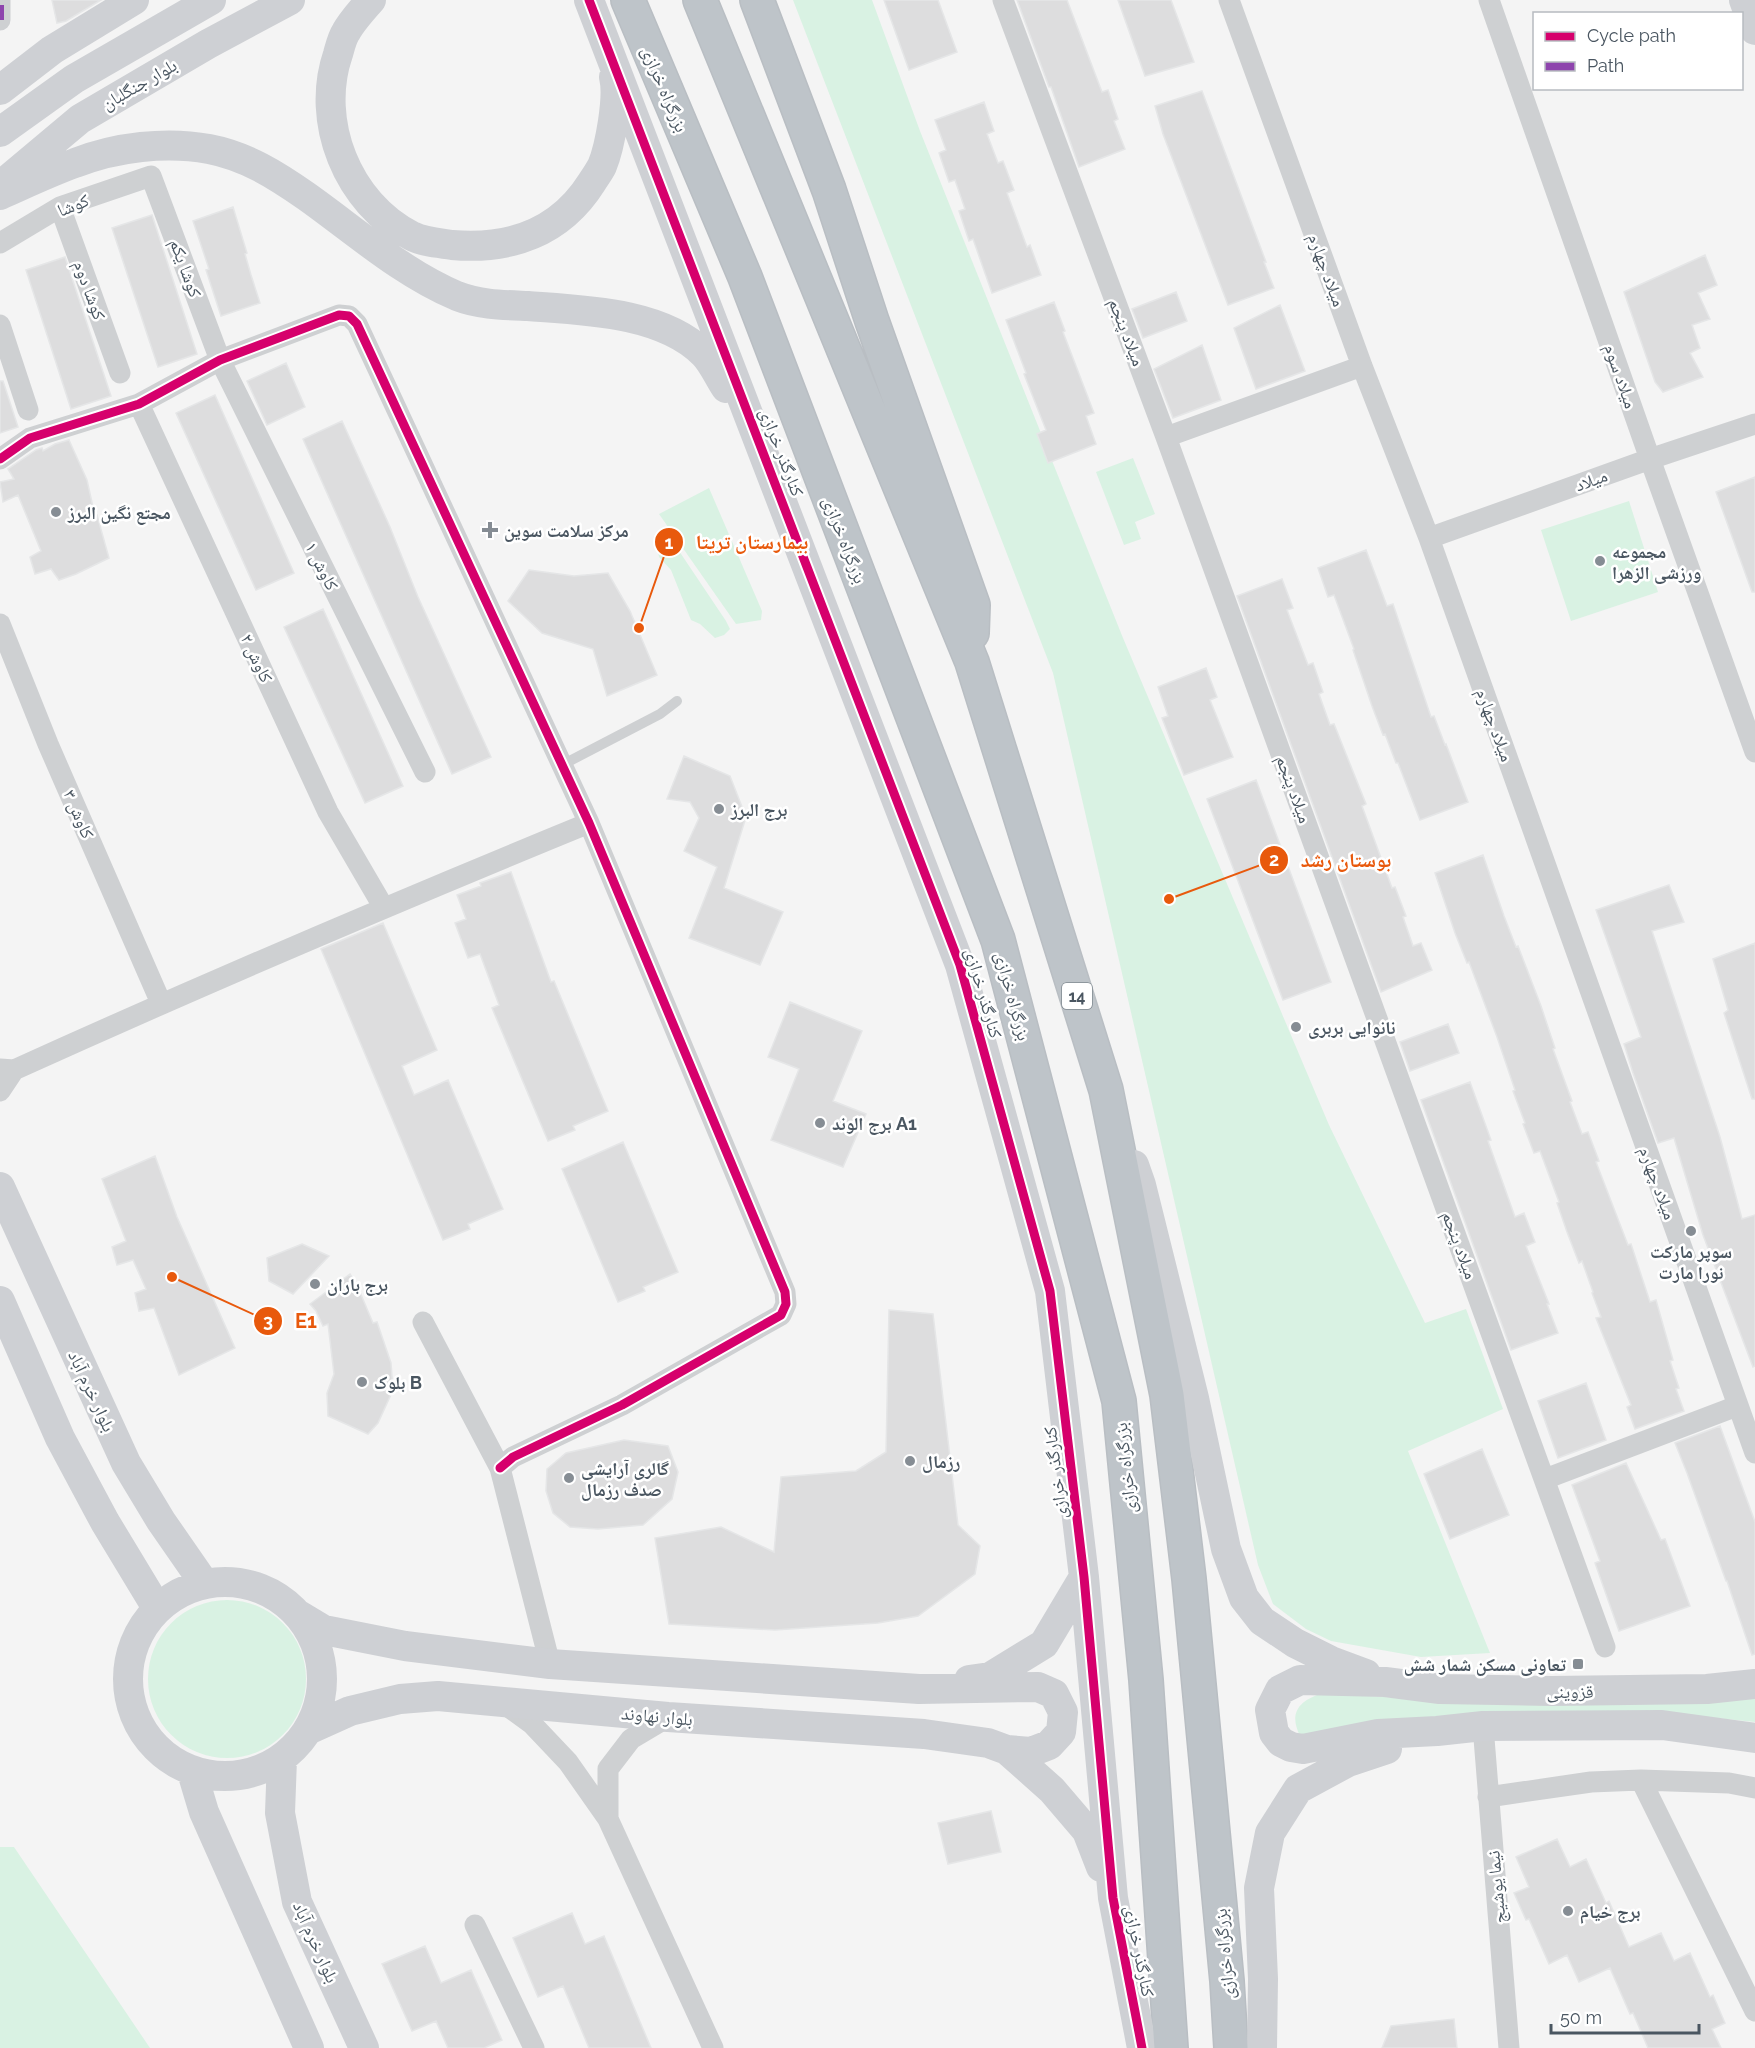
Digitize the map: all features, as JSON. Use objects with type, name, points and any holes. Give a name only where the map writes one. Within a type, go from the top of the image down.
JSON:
[{"type":"highway","name":"بزرگراه خرازی","points":[[628,0],[745,277],[998,940],[1119,1401],[1146,1680],[1171,2048]]},
{"type":"highway","name":"بزرگراه خرازی","points":[[700,0],[972,662],[1106,1090],[1167,1395],[1190,1591],[1232,2048]]},
{"type":"highway","points":[[757,0],[829,190],[872,321],[973,605],[972,662]]},
{"type":"street","points":[[0,90],[52,50],[134,0]]},
{"type":"street","name":"بلوار جنگلبان","points":[[0,132],[74,79],[211,0]]},
{"type":"street","name":"بلوار جنگلبان","points":[[0,186],[80,119],[208,44],[290,0]]},
{"type":"street","points":[[371,0],[345,33],[332,71],[329,92],[330,114],[335,137],[342,159],[360,191],[384,217],[413,237],[440,244],[476,247],[503,245],[534,234],[561,218],[584,195],[602,166],[614,115],[616,82],[603,33]]},
{"type":"street","name":"کنارگذر خرازی","points":[[589,0],[960,965],[1050,1291],[1084,1577],[1113,1898],[1142,2048]]},
{"type":"street","name":"میلاد پنجم","points":[[1003,0],[1166,437],[1605,1647]]},
{"type":"street","name":"میلاد چهارم","points":[[1229,0],[1362,366],[1429,538],[1755,1454]]},
{"type":"street","name":"میلاد سوم","points":[[1489,0],[1755,752]]},
{"type":"street","points":[[1744,0],[1755,30]]},
{"type":"street","points":[[0,195],[76,162],[119,150],[176,146],[209,149],[243,159],[273,174],[425,280],[458,296],[505,306],[605,311],[671,330],[704,354],[765,453]]},
{"type":"street","name":"کوشا","points":[[0,243],[60,207],[151,176]]},
{"type":"street","name":"کوشا یکم","points":[[151,176],[220,360]]},
{"type":"street","name":"کوشا دوم","points":[[60,207],[120,374]]},
{"type":"street","points":[[0,459],[30,438],[139,404],[220,360],[339,315],[349,316],[357,324],[589,823],[785,1292],[786,1304],[781,1315],[734,1344],[622,1405],[513,1457],[500,1468]]},
{"type":"street","points":[[0,325],[28,410]]},
{"type":"street","name":"کاوش ۱","points":[[220,360],[425,772]]},
{"type":"street","points":[[1166,437],[1362,366]]},
{"type":"street","name":"کاوش ۲","points":[[139,404],[328,812],[384,908]]},
{"type":"street","name":"میلاد","points":[[1429,538],[1755,424]]},
{"type":"street","name":"کاوش ۳","points":[[0,624],[48,744],[161,1003]]},
{"type":"street","points":[[0,1091],[7,1069],[589,823]]},
{"type":"street","points":[[1106,1090],[1141,1185],[1194,1398],[1226,1549],[1244,1598],[1262,1621],[1295,1643],[1331,1661],[1385,1682]]},
{"type":"street","name":"بلوار خرم آباد","points":[[0,1187],[126,1463],[204,1583]]},
{"type":"street","points":[[0,1301],[60,1438],[105,1522],[157,1608]]},
{"type":"street","points":[[423,1322],[500,1468],[549,1664]]},
{"type":"street","points":[[1545,1479],[1737,1406]]},
{"type":"street","points":[[919,1689],[990,1677],[1044,1644],[1084,1577]]},
{"type":"street","points":[[298,1615],[315,1641],[322,1670],[320,1700],[310,1729],[298,1745],[282,1759],[254,1773],[223,1778],[192,1772],[163,1756],[141,1731],[129,1700],[128,1667],[137,1635],[157,1608],[179,1593],[204,1583],[230,1581],[256,1586],[279,1598],[298,1615],[324,1630],[405,1646],[549,1664],[919,1689],[1038,1688],[1054,1694],[1063,1712],[1061,1732],[1048,1746],[1031,1752],[1007,1750]]},
{"type":"street","points":[[1385,1682],[1300,1680],[1288,1684],[1280,1690],[1270,1710],[1274,1733],[1281,1742],[1291,1748],[1303,1749],[1378,1734],[1437,1731]]},
{"type":"street","name":"قزوینی","points":[[1385,1682],[1440,1689],[1617,1691],[1707,1689],[1755,1684]]},
{"type":"street","name":"بلوار نهاوند","points":[[310,1729],[350,1712],[400,1699],[438,1696],[668,1718],[924,1734],[988,1743],[1007,1750]]},
{"type":"street","points":[[500,1701],[532,1724],[568,1762],[608,1819],[713,2048]]},
{"type":"street","points":[[608,1819],[608,1769],[631,1739],[668,1718]]},
{"type":"street","name":"قزوینی","points":[[1437,1731],[1483,1726],[1662,1725],[1755,1738]]},
{"type":"street","name":"نیما یوشیج","points":[[1483,1726],[1509,2048]]},
{"type":"street","points":[[1262,2048],[1263,1978],[1259,1888],[1270,1833],[1298,1789],[1348,1762],[1437,1731]]},
{"type":"street","points":[[1007,1750],[1052,1790],[1087,1831],[1113,1898]]},
{"type":"street","name":"بلوار خرم آباد","points":[[282,1759],[280,1813],[297,1902],[364,2048]]},
{"type":"street","points":[[192,1772],[204,1812],[309,2048]]},
{"type":"street","points":[[1488,1797],[1591,1782],[1641,1780],[1730,1783],[1755,1788]]},
{"type":"street","points":[[1641,1780],[1755,2011]]},
{"type":"street","points":[[475,1925],[534,2048]]},
{"type":"lane","points":[[562,765],[660,714],[677,701]]},
{"type":"green space","points":[[793,0],[872,0],[920,131],[1123,638],[1329,1125],[1425,1323],[1466,1309],[1503,1409],[1408,1451],[1490,1653],[1421,1657],[1331,1641],[1306,1629],[1273,1604],[1258,1565],[1053,673]]},
{"type":"green space","points":[[1133,458],[1155,514],[1135,522],[1141,539],[1124,545],[1096,472]]},
{"type":"green space","points":[[709,488],[762,611],[761,620],[736,624],[659,514]]},
{"type":"green space","name":"مجموعه ورزشی الزهرا","points":[[1629,501],[1658,592],[1571,621],[1541,530]]},
{"type":"green space","points":[[663,537],[673,542],[726,621],[730,629],[724,635],[715,638],[700,624],[691,620],[671,570],[659,557],[656,542]]},
{"type":"green space","points":[[227,1600],[257,1606],[283,1623],[300,1649],[306,1679],[300,1709],[283,1735],[257,1752],[227,1758],[197,1752],[171,1735],[154,1709],[148,1679],[154,1649],[171,1623],[197,1606]]},
{"type":"green space","points":[[1323,1693],[1430,1700],[1755,1695],[1755,1722],[1697,1716],[1300,1736],[1295,1720],[1298,1708],[1308,1699]]},
{"type":"green space","points":[[0,1847],[14,1847],[150,2048],[0,2048]]},
{"type":"building","points":[[52,0],[101,0],[66,21],[57,23]]},
{"type":"building","points":[[884,0],[938,0],[957,52],[909,70]]},
{"type":"building","points":[[1017,0],[1067,0],[1102,92],[1108,90],[1118,119],[1114,121],[1125,149],[1079,167]]},
{"type":"building","points":[[1118,0],[1171,0],[1194,62],[1145,76]]},
{"type":"building","points":[[1202,91],[1274,288],[1228,305],[1163,134],[1155,106]]},
{"type":"building","points":[[984,102],[994,131],[987,134],[998,163],[1003,161],[1014,190],[1007,193],[1027,247],[1030,245],[1041,275],[992,293],[973,239],[969,241],[959,211],[965,209],[955,180],[949,182],[939,153],[946,150],[935,120]]},
{"type":"building","points":[[233,207],[260,303],[221,316],[193,221]]},
{"type":"building","points":[[152,215],[197,354],[158,367],[112,228]]},
{"type":"building","points":[[1705,255],[1717,285],[1698,293],[1710,319],[1692,325],[1700,348],[1690,353],[1703,377],[1663,392],[1655,382],[1624,292]]},
{"type":"building","points":[[65,257],[111,396],[71,409],[26,270]]},
{"type":"building","points":[[1176,292],[1187,321],[1143,338],[1132,309]]},
{"type":"building","points":[[1054,302],[1094,413],[1086,416],[1096,444],[1048,463],[1037,434],[1046,430],[1006,320]]},
{"type":"building","points":[[1280,305],[1305,371],[1256,389],[1234,328]]},
{"type":"building","points":[[1202,345],[1221,400],[1173,418],[1154,369]]},
{"type":"building","points":[[286,363],[305,407],[267,425],[247,381]]},
{"type":"building","points":[[0,381],[3,381],[18,427],[0,433]]},
{"type":"building","points":[[215,395],[294,573],[256,590],[176,413]]},
{"type":"building","points":[[342,421],[390,527],[418,597],[491,757],[452,774],[303,439]]},
{"type":"building","name":"مجتع نگین البرز","points":[[69,440],[87,480],[95,516],[97,515],[109,558],[59,580],[51,569],[35,574],[30,557],[41,551],[18,495],[3,502],[0,482],[14,479],[8,469],[36,450],[42,448],[43,451]]},
{"type":"building","points":[[1755,477],[1755,592],[1752,592],[1716,492]]},
{"type":"building","points":[[1366,550],[1387,606],[1393,604],[1431,717],[1434,716],[1468,802],[1420,820],[1398,763],[1396,763],[1385,734],[1383,735],[1334,595],[1328,597],[1318,568]]},
{"type":"building","points":[[529,570],[574,576],[608,573],[630,611],[657,675],[607,696],[593,649],[542,633],[508,601]]},
{"type":"building","points":[[1282,579],[1293,608],[1287,610],[1308,665],[1313,663],[1323,692],[1319,694],[1330,725],[1334,724],[1366,804],[1362,806],[1392,888],[1395,887],[1406,916],[1403,917],[1413,946],[1421,943],[1432,970],[1381,992],[1237,596]]},
{"type":"building","points":[[323,609],[403,786],[365,803],[284,627]]},
{"type":"building","points":[[1206,668],[1217,697],[1210,700],[1233,757],[1184,775],[1162,718],[1168,716],[1158,687]]},
{"type":"building","points":[[684,756],[730,776],[746,817],[724,888],[783,912],[760,965],[689,938],[717,867],[684,851],[699,818],[690,802],[667,799]]},
{"type":"building","points":[[1256,780],[1331,982],[1283,1000],[1207,799]]},
{"type":"building","points":[[1483,855],[1504,916],[1541,1006],[1582,1134],[1588,1132],[1599,1161],[1596,1162],[1628,1245],[1631,1244],[1650,1302],[1656,1300],[1673,1360],[1670,1361],[1679,1388],[1676,1389],[1684,1411],[1635,1429],[1627,1407],[1631,1405],[1596,1318],[1601,1317],[1582,1261],[1579,1263],[1567,1232],[1557,1203],[1559,1202],[1540,1151],[1534,1153],[1523,1124],[1525,1123],[1497,1037],[1469,962],[1467,963],[1455,933],[1435,873]]},
{"type":"building","points":[[511,872],[551,982],[554,981],[608,1111],[573,1126],[575,1130],[548,1141],[492,1008],[499,1005],[480,954],[468,958],[455,923],[466,919],[457,895],[481,886],[480,883]]},
{"type":"building","points":[[1669,885],[1684,922],[1652,931],[1720,1137],[1742,1219],[1755,1215],[1755,1366],[1753,1367],[1703,1235],[1674,1138],[1658,1143],[1633,1073],[1624,1044],[1641,1037],[1596,910]]},
{"type":"building","points":[[383,923],[437,1050],[402,1066],[414,1095],[448,1080],[503,1209],[468,1224],[470,1229],[443,1240],[321,949]]},
{"type":"building","points":[[1755,943],[1755,1099],[1752,1099],[1724,1013],[1728,1010],[1713,959]]},
{"type":"building","points":[[790,1002],[862,1031],[833,1101],[866,1114],[843,1167],[771,1140],[799,1069],[768,1057]]},
{"type":"building","points":[[1448,1024],[1459,1053],[1410,1071],[1400,1042]]},
{"type":"building","points":[[1470,1082],[1515,1217],[1524,1213],[1535,1242],[1526,1246],[1558,1333],[1511,1350],[1421,1100]]},
{"type":"building","points":[[623,1142],[678,1272],[643,1287],[645,1291],[618,1302],[562,1169]]},
{"type":"building","points":[[155,1156],[177,1217],[235,1348],[179,1375],[154,1308],[139,1311],[135,1293],[146,1289],[133,1260],[117,1265],[112,1247],[126,1241],[102,1179]]},
{"type":"building","points":[[302,1244],[329,1256],[293,1294],[269,1281],[267,1258]]},
{"type":"building","name":"بلوک B","points":[[350,1274],[373,1323],[377,1322],[391,1363],[393,1390],[378,1423],[368,1434],[328,1416],[327,1393],[334,1374],[328,1324],[323,1326],[310,1304]]},
{"type":"building","name":"رزمال","points":[[889,1310],[933,1314],[958,1525],[980,1546],[975,1574],[918,1616],[878,1623],[775,1630],[669,1624],[655,1538],[721,1527],[774,1552],[781,1477],[856,1471],[886,1452]]},
{"type":"building","points":[[1586,1383],[1606,1440],[1558,1458],[1538,1401]]},
{"type":"building","points":[[1720,1426],[1755,1522],[1755,1654],[1752,1655],[1675,1443]]},
{"type":"building","points":[[624,1440],[668,1446],[678,1472],[672,1499],[643,1525],[598,1529],[570,1527],[553,1513],[546,1491],[547,1469],[566,1453]]},
{"type":"building","points":[[1482,1449],[1509,1515],[1450,1539],[1424,1474]]},
{"type":"building","points":[[1626,1463],[1661,1540],[1665,1539],[1690,1606],[1619,1631],[1595,1563],[1600,1561],[1572,1485]]},
{"type":"building","points":[[991,1811],[1001,1852],[948,1864],[938,1823]]},
{"type":"building","points":[[1557,1839],[1570,1867],[1586,1859],[1606,1903],[1609,1901],[1629,1947],[1661,1933],[1674,1961],[1690,1953],[1725,2023],[1712,2029],[1721,2048],[1648,2048],[1610,1968],[1579,1982],[1567,1955],[1549,1964],[1529,1919],[1526,1920],[1514,1893],[1529,1887],[1516,1857]]},
{"type":"building","points":[[572,1913],[585,1944],[604,1936],[651,2048],[589,2048],[563,1986],[538,1997],[513,1938]]},
{"type":"building","points":[[425,1946],[441,1983],[471,1970],[502,2040],[484,2048],[448,2048],[436,2021],[412,2031],[382,1964]]},
{"type":"building","points":[[1454,2019],[1457,2048],[1382,2048],[1391,2026]]},
{"type":"marked path","points":[[0,0],[0,20]]},
{"type":"cycle path","points":[[589,0],[960,965],[1050,1291],[1084,1577],[1113,1898],[1142,2048]]},
{"type":"cycle path","points":[[0,459],[30,438],[139,404],[220,360],[339,315],[349,316],[357,324],[589,823],[785,1292],[786,1304],[781,1315],[622,1405],[513,1457],[500,1468]]},
{"type":"place","name":"مجتع نگین البرز","points":[[56,512]]},
{"type":"place","name":"مرکز سلامت سوین","points":[[490,530]]},
{"type":"place","name":"مجموعه ورزشی الزهرا","points":[[1600,561]]},
{"type":"place","name":"بیمارستان تریتا","points":[[639,628]]},
{"type":"place","name":"برج البرز","points":[[719,809]]},
{"type":"place","name":"بوستان رشد","points":[[1169,899]]},
{"type":"place","name":"نانوایی بربری","points":[[1296,1027]]},
{"type":"place","name":"برج الوند A1","points":[[820,1123]]},
{"type":"place","name":"سوپر مارکت نورا مارت","points":[[1691,1231]]},
{"type":"place","name":"E1","points":[[172,1277]]},
{"type":"place","name":"برج باران","points":[[315,1284]]},
{"type":"place","name":"بلوک B","points":[[362,1382]]},
{"type":"place","name":"رزمال","points":[[910,1461]]},
{"type":"place","name":"گالری آرایشی صدف رزمال","points":[[569,1478]]},
{"type":"place","name":"تعاونی مسکن شمار شش","points":[[1578,1664]]},
{"type":"place","name":"برج خیام","points":[[1568,1911]]}]
